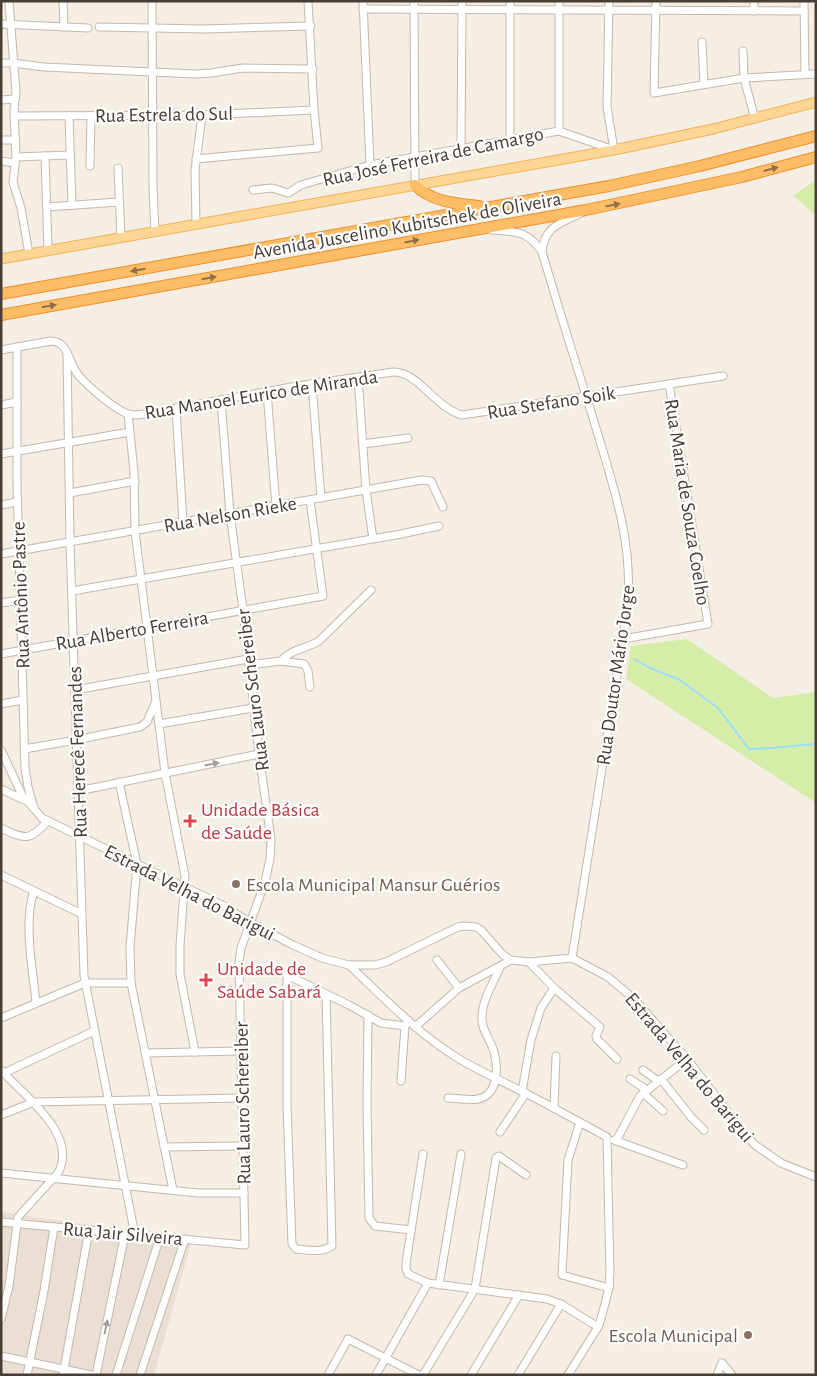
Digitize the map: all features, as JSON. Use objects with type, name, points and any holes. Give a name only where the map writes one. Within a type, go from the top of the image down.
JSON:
[{"type":"highway","name":"Avenida Juscelino Kubitschek de Oliveira","points":[[1,294],[490,208],[656,176],[816,136]]},
{"type":"highway","name":"Avenida Juscelino Kubitschek de Oliveira","points":[[1,315],[586,210],[742,177],[816,157]]},
{"type":"highway","points":[[416,185],[426,194],[437,198],[490,208]]},
{"type":"main road","points":[[1,259],[614,150],[816,102]]},
{"type":"street","points":[[9,1],[16,92],[14,186],[21,206],[29,254]]},
{"type":"street","points":[[63,1],[64,27]]},
{"type":"street","points":[[152,1],[155,232]]},
{"type":"street","points":[[196,159],[318,148],[308,1]]},
{"type":"street","points":[[461,148],[462,1]]},
{"type":"street","points":[[510,1],[510,138]]},
{"type":"street","points":[[558,131],[559,1]]},
{"type":"street","points":[[609,1],[607,107],[614,150]]},
{"type":"street","points":[[656,1],[654,93],[744,78],[816,74]]},
{"type":"street","points":[[705,1],[705,10]]},
{"type":"street","points":[[754,1],[754,10]]},
{"type":"street","points":[[804,1],[805,74]]},
{"type":"street","points":[[370,165],[363,5],[414,5],[510,10],[804,11]]},
{"type":"street","points":[[414,5],[414,157],[416,185]]},
{"type":"street","points":[[1,24],[88,28]]},
{"type":"street","points":[[99,27],[197,29],[310,26]]},
{"type":"street","points":[[702,42],[704,84]]},
{"type":"street","points":[[743,51],[744,78],[755,118]]},
{"type":"street","points":[[1,63],[44,67],[202,74],[243,68],[313,69]]},
{"type":"street","points":[[1,100],[15,99]]},
{"type":"street","name":"Rua Estrela do Sul","points":[[14,116],[202,115],[314,110]]},
{"type":"street","points":[[196,225],[194,180],[202,115]]},
{"type":"street","points":[[69,116],[72,205]]},
{"type":"street","points":[[90,166],[91,116]]},
{"type":"street","name":"Rua José Ferreira de Camargo","points":[[253,190],[272,188],[288,193],[300,185],[370,165],[510,138],[558,131],[614,150]]},
{"type":"street","points":[[1,140],[15,140]]},
{"type":"street","points":[[1,161],[70,155]]},
{"type":"street","points":[[45,156],[48,251]]},
{"type":"street","points":[[118,168],[121,238]]},
{"type":"street","points":[[46,207],[119,202]]},
{"type":"street","points":[[542,252],[544,239],[550,230],[586,210]]},
{"type":"street","name":"Rua Doutor Mário Jorge","points":[[479,229],[525,234],[533,240],[542,252],[614,489],[626,539],[630,583],[623,639],[572,958]]},
{"type":"street","points":[[1,350],[56,342],[62,345],[67,354]]},
{"type":"street","name":"Rua Antônio Pastre","points":[[18,347],[17,452],[24,748],[28,787],[35,811]]},
{"type":"street","name":"Rua Manoel Eurico de Miranda","points":[[67,354],[75,371],[83,380],[128,414],[144,414],[312,384],[393,372]]},
{"type":"street","name":"Rua Herecê Fernandes","points":[[67,354],[70,542],[85,983],[135,1234]]},
{"type":"street","name":"Rua Stefano Soik","points":[[393,372],[401,372],[410,377],[446,408],[462,415],[723,376]]},
{"type":"street","points":[[358,377],[366,490],[373,539]]},
{"type":"street","points":[[312,384],[320,498]]},
{"type":"street","name":"Rua Maria de Souza Coelho","points":[[623,639],[708,624],[670,384]]},
{"type":"street","points":[[267,392],[276,506]]},
{"type":"street","name":"Rua Lauro Schereiber","points":[[221,400],[230,514],[243,610],[258,754],[270,827],[271,850],[265,882],[239,962],[245,1245]]},
{"type":"street","points":[[1,405],[17,402]]},
{"type":"street","points":[[176,408],[183,522]]},
{"type":"street","points":[[128,414],[134,481],[135,530],[147,628],[165,773],[184,871],[185,887],[180,935],[180,974],[195,1052]]},
{"type":"street","points":[[1,454],[130,432]]},
{"type":"street","points":[[362,444],[408,438]]},
{"type":"street","name":"Rua Nelson Rieke","points":[[1,554],[422,480],[428,480],[433,484],[443,506]]},
{"type":"street","points":[[70,493],[134,481]]},
{"type":"street","points":[[310,500],[316,549]]},
{"type":"street","points":[[1,505],[18,502]]},
{"type":"street","points":[[72,591],[439,526]]},
{"type":"street","name":"Rua Alberto Ferreira","points":[[1,654],[323,596],[316,549]]},
{"type":"street","points":[[282,662],[290,653],[319,641],[371,590]]},
{"type":"street","points":[[1,603],[20,600]]},
{"type":"street","points":[[75,690],[248,662],[304,664],[308,671],[310,686]]},
{"type":"street","points":[[1,704],[23,700]]},
{"type":"street","points":[[24,748],[140,727],[147,722],[156,701]]},
{"type":"street","points":[[159,724],[253,708]]},
{"type":"street","name":"Estrada Velha do Barigui","points":[[1,750],[25,800],[48,821],[185,887],[231,910],[251,923],[322,958],[349,966],[386,962],[464,926],[476,927],[481,930],[503,955],[511,960]]},
{"type":"street","points":[[78,791],[258,754]]},
{"type":"street","points":[[119,782],[137,864],[130,947],[131,983],[173,1190]]},
{"type":"street","points":[[1,789],[25,800]]},
{"type":"street","points":[[1,828],[28,837],[36,833],[48,821]]},
{"type":"street","points":[[1,875],[82,914]]},
{"type":"street","points":[[34,891],[30,904],[29,920],[36,1003]]},
{"type":"street","points":[[415,1026],[459,988],[511,960],[529,962],[572,958]]},
{"type":"street","name":"Estrada Velha do Barigui","points":[[572,958],[608,977],[626,991],[686,1059],[755,1145],[781,1164],[816,1177]]},
{"type":"street","points":[[437,960],[459,988]]},
{"type":"street","points":[[529,962],[554,988],[600,1027],[597,1038],[617,1059]]},
{"type":"street","points":[[349,966],[406,1023]]},
{"type":"street","points":[[448,1098],[478,1100],[486,1096],[493,1088],[496,1079],[496,1062],[481,1018],[484,1004],[500,967]]},
{"type":"street","points":[[326,994],[332,1246],[326,1250],[296,1249],[292,1244],[287,1106],[287,975],[368,1014],[381,1023],[406,1023],[415,1026],[456,1057],[606,1137],[683,1166]]},
{"type":"street","points":[[1,1018],[85,983],[131,983]]},
{"type":"street","points":[[500,1132],[524,1092],[531,1040],[541,1008],[554,988]]},
{"type":"street","points":[[368,1014],[369,1218],[376,1226],[411,1230]]},
{"type":"street","points":[[400,1081],[406,1023]]},
{"type":"street","points":[[1,1318],[9,1286],[19,1215],[55,1178],[61,1168],[62,1160],[60,1142],[50,1122],[34,1102],[3,1071],[94,1031]]},
{"type":"street","points":[[145,1053],[241,1051]]},
{"type":"street","points":[[554,1108],[556,1056]]},
{"type":"street","points":[[616,1141],[637,1100],[686,1059]]},
{"type":"street","points":[[644,1070],[660,1080],[704,1130]]},
{"type":"street","points":[[630,1079],[663,1112]]},
{"type":"street","points":[[1,1114],[34,1102],[242,1098]]},
{"type":"street","points":[[580,1122],[568,1166],[562,1275],[609,1288]]},
{"type":"street","points":[[568,1375],[602,1319],[609,1288],[606,1137]]},
{"type":"street","points":[[164,1147],[243,1146]]},
{"type":"street","points":[[423,1154],[406,1269],[408,1274],[428,1283],[439,1285],[547,1299],[561,1304],[598,1327]]},
{"type":"street","points":[[439,1285],[461,1154]]},
{"type":"street","points":[[423,1375],[475,1289],[496,1158],[499,1156],[526,1175]]},
{"type":"street","points":[[1,1174],[207,1193],[244,1193]]},
{"type":"street","name":"Rua Jair Silveira","points":[[1,1222],[245,1245]]},
{"type":"street","points":[[27,1375],[44,1291],[54,1227]]},
{"type":"street","points":[[63,1372],[89,1230]]},
{"type":"street","points":[[96,1375],[125,1234]]},
{"type":"street","points":[[116,1375],[160,1237]]},
{"type":"street","points":[[140,1375],[185,1239]]},
{"type":"street","points":[[376,1375],[428,1283]]},
{"type":"street","points":[[471,1375],[519,1295]]},
{"type":"street","points":[[518,1375],[561,1304]]},
{"type":"street","points":[[328,1375],[348,1339],[419,1375]]},
{"type":"street","points":[[1,1356],[63,1372],[91,1375]]},
{"type":"street","points":[[717,1375],[722,1363],[732,1375]]},
{"type":"shaded area","points":[[1,1212],[192,1240],[154,1375],[1,1375]]},
{"type":"green space","points":[[816,180],[816,215],[793,196]]},
{"type":"green space","points":[[687,639],[773,698],[816,692],[816,803],[626,679],[631,646]]},
{"type":"waterway","points":[[634,659],[650,668],[680,680],[718,708],[749,749],[816,744]]},
{"type":"place","name":"Unidade Básica de Saúde","points":[[190,821]]},
{"type":"place","name":"Escola Municipal Mansur Guérios","points":[[236,884]]},
{"type":"place","name":"Unidade de Saúde Sabará","points":[[206,980]]},
{"type":"place","name":"Escola Municipal","points":[[748,1335]]}]
